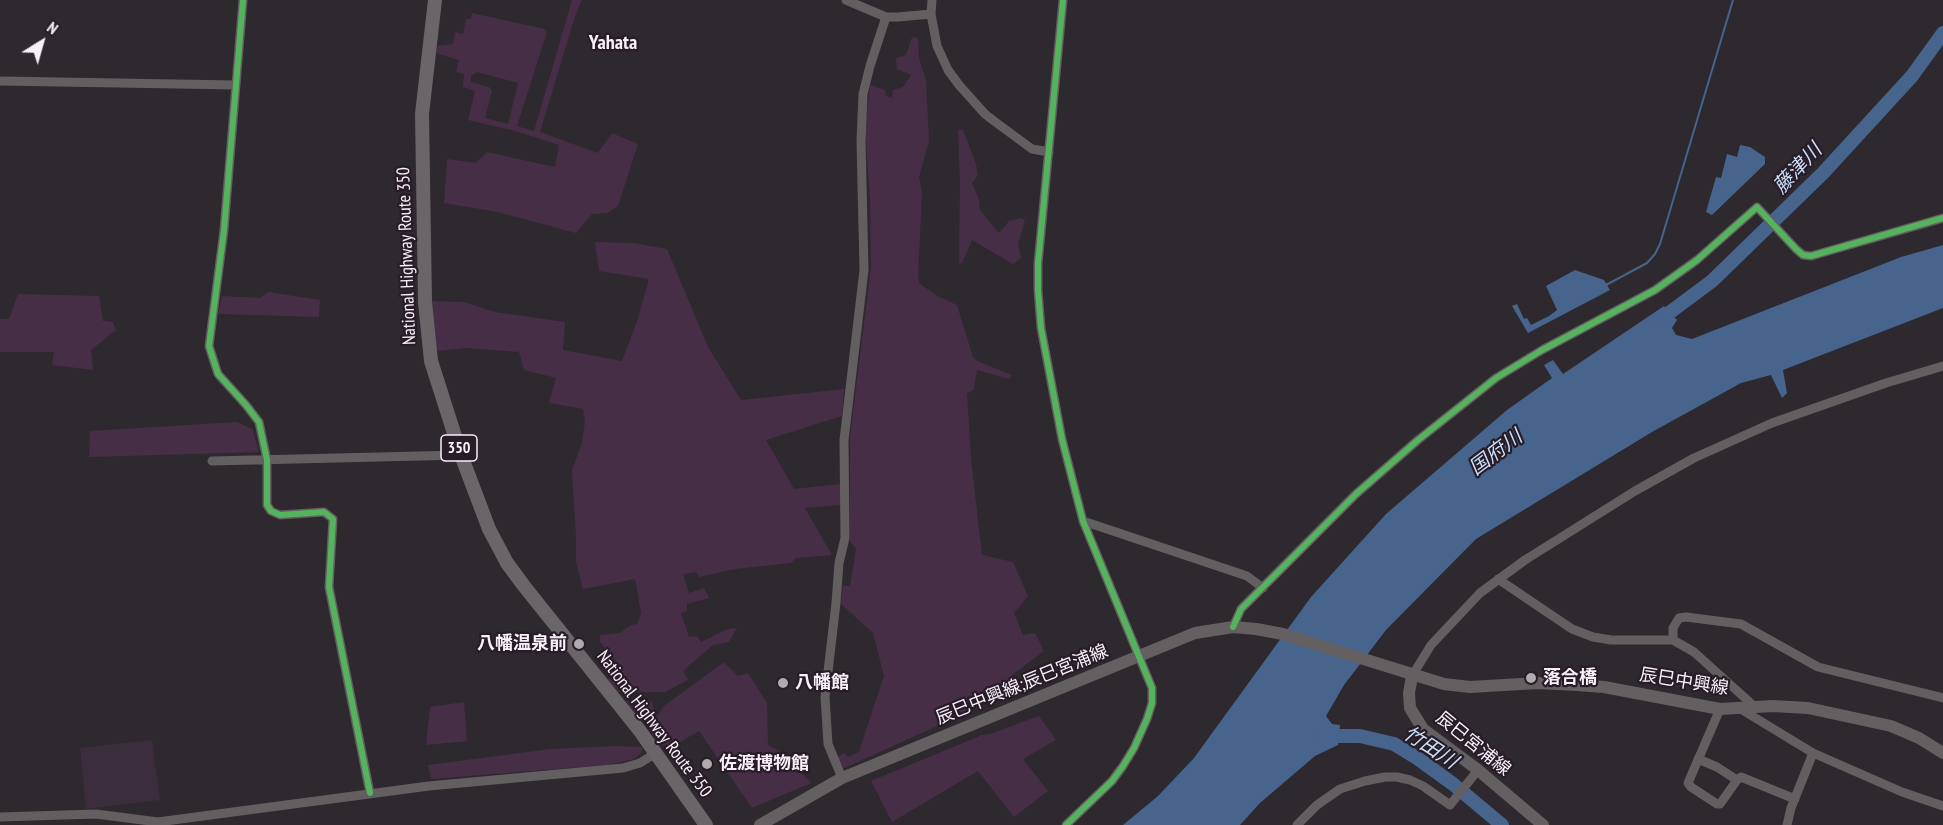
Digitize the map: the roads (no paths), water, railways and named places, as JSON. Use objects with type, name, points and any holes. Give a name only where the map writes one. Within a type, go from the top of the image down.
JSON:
[{"type":"highway","name":"National Highway Route 350","points":[[435,0],[422,114],[424,303],[431,361],[461,456],[489,529],[507,562],[656,753],[706,825]]},
{"type":"main road","name":"辰巳中興線;辰巳宮浦線","points":[[760,825],[842,778],[1195,633],[1237,628],[1283,634],[1406,674]]},
{"type":"main road","name":"辰巳中興線","points":[[1406,674],[1444,684],[1470,687],[1538,683],[1604,687],[1720,709],[1773,706],[1808,708],[1891,726],[1919,738],[1943,753]]},
{"type":"main road","name":"辰巳宮浦線","points":[[1406,674],[1410,708],[1423,729],[1543,825]]},
{"type":"street","points":[[243,0],[224,230],[209,346],[218,374],[260,422],[267,460],[267,505],[271,511],[280,515],[324,512],[333,519],[329,587],[370,793]]},
{"type":"street","points":[[846,0],[885,17],[931,14]]},
{"type":"street","points":[[932,0],[931,14],[941,56],[948,70],[985,114],[1032,149],[1049,152]]},
{"type":"street","points":[[1063,0],[1038,264],[1040,318],[1062,439],[1083,521],[1152,688],[1152,702],[1147,719],[1134,748],[1112,781],[1066,825]]},
{"type":"street","points":[[842,778],[828,744],[825,697],[839,563],[845,538],[844,440],[864,270],[861,141],[863,94],[885,17]]},
{"type":"street","points":[[0,81],[236,85]]},
{"type":"street","points":[[1237,628],[1241,609],[1356,494],[1418,440],[1496,378],[1542,350],[1655,290],[1698,260],[1756,207],[1803,255],[1811,256],[1943,218]]},
{"type":"street","points":[[1406,674],[1480,593],[1498,579],[1591,518],[1694,458],[1783,419],[1943,366]]},
{"type":"street","points":[[212,461],[461,456]]},
{"type":"street","points":[[1083,521],[1247,576],[1263,588]]},
{"type":"street","points":[[1498,579],[1572,629],[1593,637],[1611,640],[1673,640],[1694,652],[1755,707]]},
{"type":"street","points":[[1673,640],[1673,628],[1679,618],[1741,624],[1818,667],[1943,698]]},
{"type":"street","points":[[1739,708],[1814,753],[1902,792],[1943,806]]},
{"type":"street","points":[[1720,709],[1688,783],[1715,804],[1720,804],[1741,777],[1795,799]]},
{"type":"street","points":[[0,817],[77,814],[106,815],[158,822],[429,786],[623,768],[640,763],[656,753]]},
{"type":"street","points":[[1787,825],[1814,753]]},
{"type":"street","points":[[1698,759],[1717,767],[1737,780]]},
{"type":"street","points":[[1297,825],[1317,805],[1340,789],[1385,777],[1410,780],[1423,786],[1450,805],[1476,773]]},
{"type":"street","points":[[77,814],[78,825]]},
{"type":"water","points":[[1740,145],[1750,147],[1765,157],[1765,164],[1712,215],[1706,212],[1716,177],[1721,178],[1727,154],[1737,157]]},
{"type":"water","name":"国府川","points":[[1943,245],[1943,308],[1783,370],[1787,393],[1782,398],[1771,375],[1741,383],[1652,432],[1476,539],[1386,630],[1344,685],[1326,716],[1332,724],[1340,725],[1338,745],[1315,756],[1260,803],[1240,825],[1123,825],[1158,796],[1194,758],[1311,597],[1386,514],[1507,410],[1552,378],[1544,365],[1553,360],[1563,374],[1664,306],[1677,320],[1672,328],[1676,335],[1692,339],[1901,257]]},
{"type":"water","points":[[1575,270],[1604,280],[1610,290],[1528,333],[1512,306],[1517,304],[1524,319],[1527,318],[1531,325],[1549,316],[1557,310],[1546,286]]},
{"type":"waterway","points":[[1606,285],[1647,263],[1660,244],[1733,0]]},
{"type":"waterway","name":"藤津川","points":[[1657,322],[1712,281],[1823,173],[1912,76],[1943,33]]},
{"type":"waterway","name":"竹田川","points":[[1323,736],[1360,736],[1394,744],[1453,784],[1502,825]]},
{"type":"place","name":"八幡温泉前","points":[[579,644]]},
{"type":"place","name":"落合橋","points":[[1531,678]]},
{"type":"place","name":"八幡館","points":[[783,683]]},
{"type":"place","name":"佐渡博物館","points":[[707,764]]},
{"type":"district","name":"Yahata","points":[[613,43]]}]
